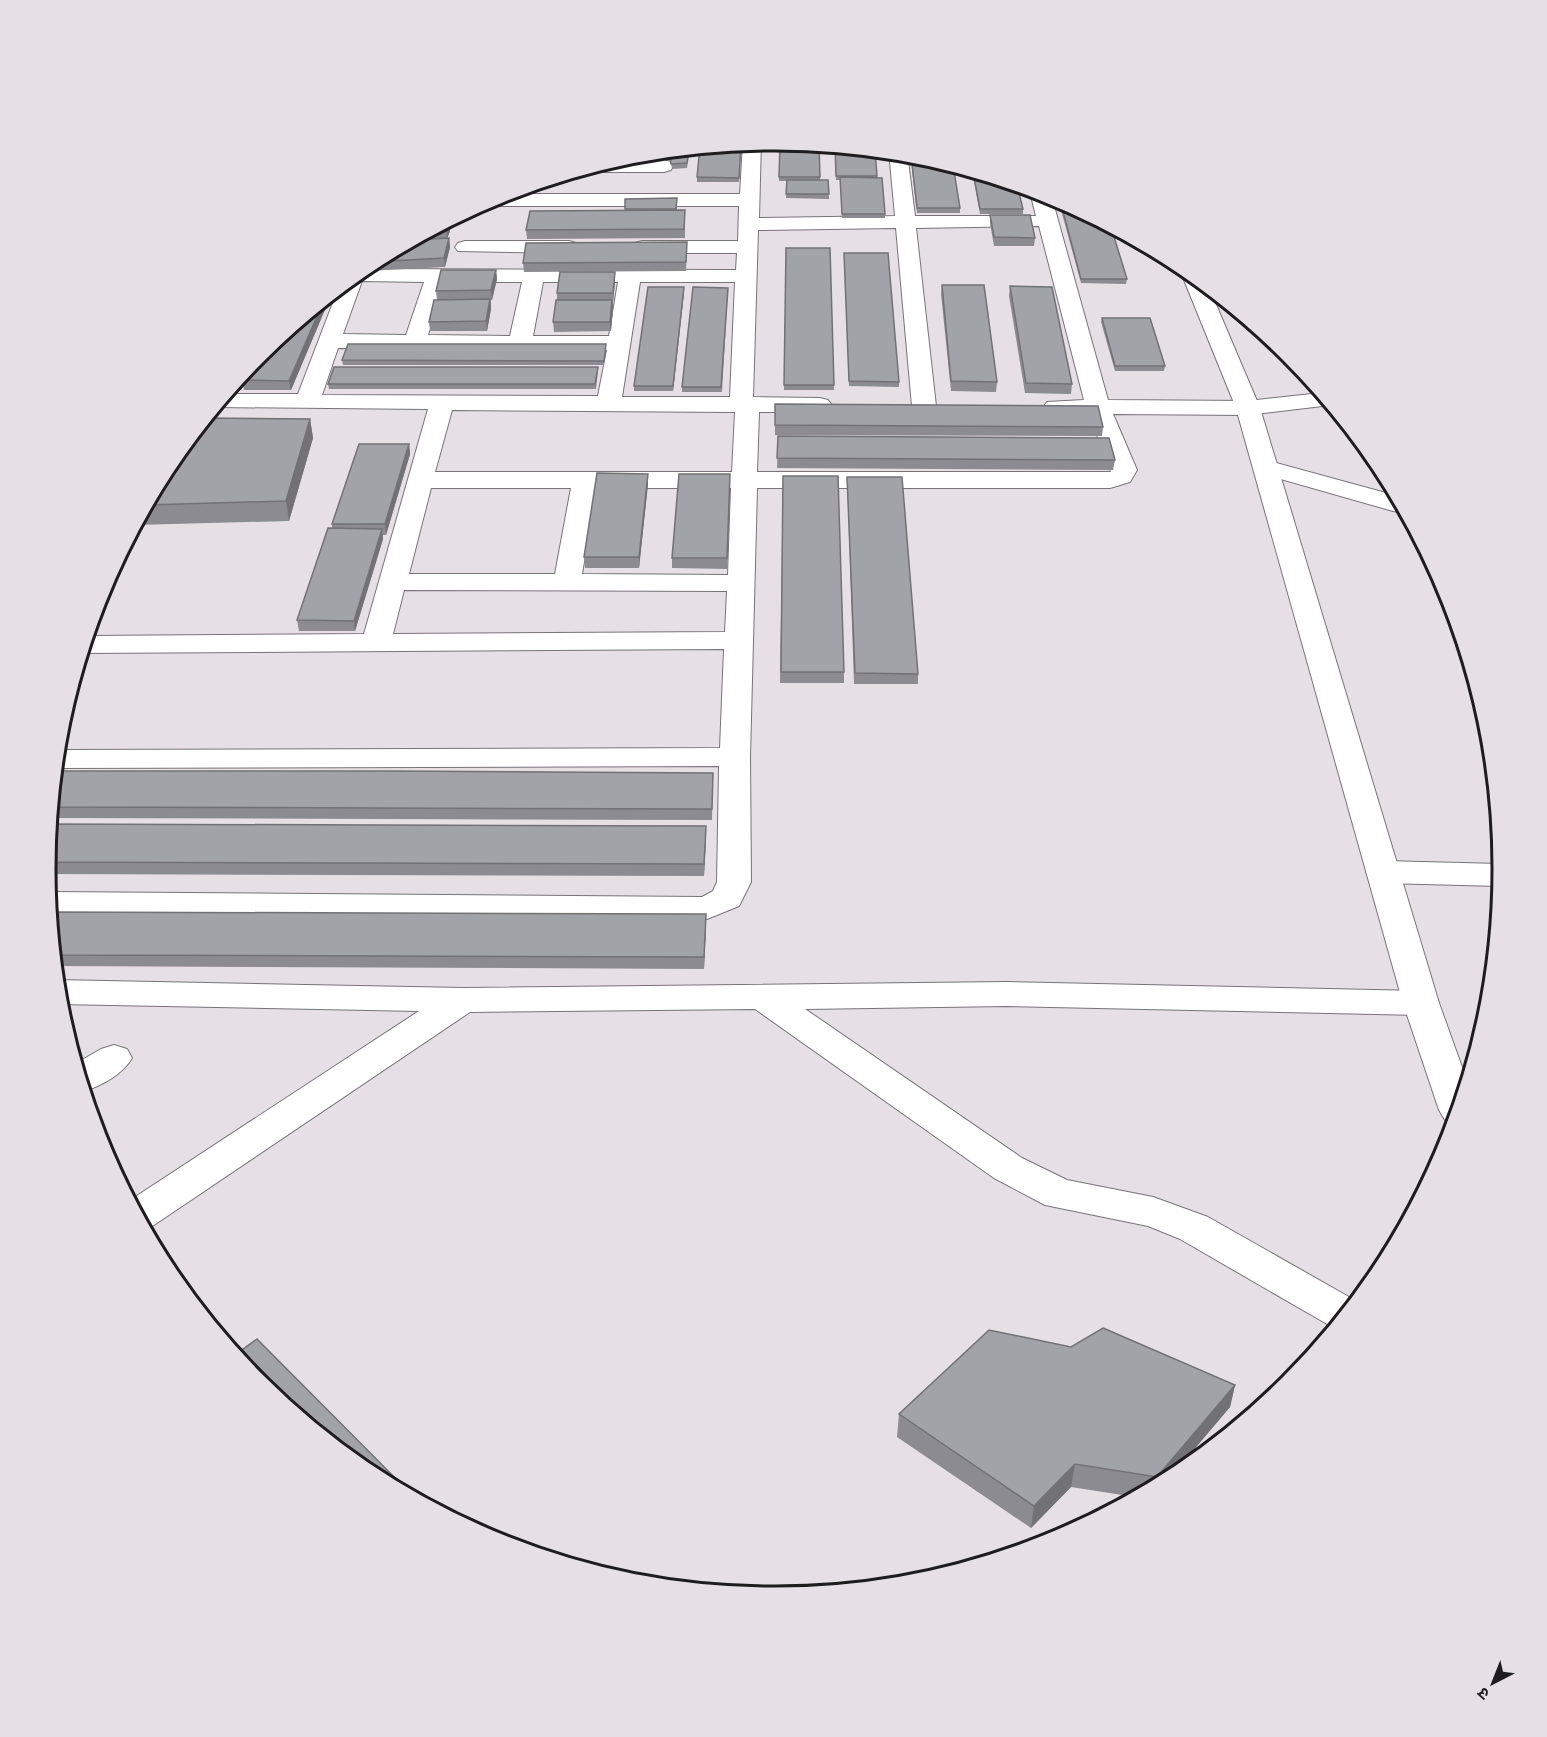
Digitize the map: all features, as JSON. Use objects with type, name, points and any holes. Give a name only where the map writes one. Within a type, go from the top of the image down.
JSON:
[{"type":"street","points":[[57,903],[707,908],[727,898],[734,882],[735,757],[752,151]]},
{"type":"street","points":[[661,200],[665,159]]},
{"type":"street","points":[[898,162],[905,222],[936,406],[900,406]]},
{"type":"street","points":[[485,211],[661,200],[750,200]]},
{"type":"street","points":[[421,480],[1110,480],[1121,477],[1124,470],[1098,407],[1043,203]]},
{"type":"street","points":[[415,341],[447,275],[465,247],[476,216]]},
{"type":"street","points":[[749,224],[1047,220]]},
{"type":"street","points":[[465,247],[595,247]]},
{"type":"street","points":[[618,247],[748,247]]},
{"type":"street","points":[[371,275],[747,276]]},
{"type":"street","points":[[520,342],[534,275]]},
{"type":"street","points":[[609,404],[630,276]]},
{"type":"street","points":[[307,402],[348,291]]},
{"type":"street","points":[[1200,291],[1248,408],[1421,1003],[1454,1097]]},
{"type":"street","points":[[329,341],[619,343]]},
{"type":"street","points":[[1028,406],[1248,408],[1317,400]]},
{"type":"street","points":[[229,401],[841,405]]},
{"type":"street","points":[[376,643],[442,403]]},
{"type":"street","points":[[1265,466],[1392,504]]},
{"type":"street","points":[[567,582],[585,479]]},
{"type":"street","points":[[393,582],[741,582]]},
{"type":"street","points":[[92,645],[739,640]]},
{"type":"street","points":[[64,759],[735,757]]},
{"type":"street","points":[[1383,872],[1492,875]]},
{"type":"street","points":[[66,992],[463,1000],[1007,994],[1421,1003]]},
{"type":"street","points":[[763,997],[1008,1168],[1059,1194],[1153,1212],[1194,1228],[1339,1311]]},
{"type":"street","points":[[143,1212],[463,1000]]},
{"type":"street","points":[[87,1075],[114,1058]]},
{"type":"building","points":[[780,150],[819,152],[820,177],[779,177]]},
{"type":"building","points":[[741,151],[739,178],[697,177],[699,155]]},
{"type":"building","points":[[835,154],[876,158],[877,176],[836,176]]},
{"type":"building","points":[[688,156],[687,163],[671,164],[670,158]]},
{"type":"building","points":[[912,164],[954,174],[960,208],[917,208]]},
{"type":"building","points":[[840,177],[882,178],[885,214],[842,214]]},
{"type":"building","points":[[787,180],[828,180],[829,194],[786,194]]},
{"type":"building","points":[[974,180],[1019,195],[1023,209],[980,209]]},
{"type":"building","points":[[677,198],[676,209],[625,209],[625,199]]},
{"type":"building","points":[[685,210],[684,229],[526,230],[530,211]]},
{"type":"building","points":[[1063,212],[1114,237],[1127,279],[1081,279]]},
{"type":"building","points":[[990,215],[1030,215],[1035,238],[994,237]]},
{"type":"building","points":[[449,238],[444,258],[393,261],[415,247],[430,239]]},
{"type":"building","points":[[687,242],[686,262],[523,263],[526,243]]},
{"type":"building","points":[[786,248],[830,248],[834,385],[784,385]]},
{"type":"building","points":[[844,253],[888,253],[899,382],[849,381]]},
{"type":"building","points":[[441,270],[496,270],[491,290],[436,291]]},
{"type":"building","points":[[560,272],[615,272],[613,293],[557,293]]},
{"type":"building","points":[[942,285],[984,285],[997,382],[951,381]]},
{"type":"building","points":[[1010,286],[1052,287],[1072,384],[1026,383]]},
{"type":"building","points":[[648,287],[684,287],[673,386],[634,386]]},
{"type":"building","points":[[693,287],[728,288],[721,387],[682,387]]},
{"type":"building","points":[[490,299],[486,321],[429,322],[434,300]]},
{"type":"building","points":[[556,300],[612,300],[610,322],[553,322]]},
{"type":"building","points":[[318,314],[289,381],[248,380]]},
{"type":"building","points":[[1102,318],[1150,318],[1165,366],[1115,366]]},
{"type":"building","points":[[348,344],[606,344],[604,361],[342,360]]},
{"type":"building","points":[[334,367],[598,367],[595,384],[328,384]]},
{"type":"building","points":[[775,404],[1098,406],[1103,427],[775,425]]},
{"type":"building","points":[[215,418],[310,419],[286,501],[155,505]]},
{"type":"building","points":[[778,436],[1109,438],[1115,460],[777,458]]},
{"type":"building","points":[[359,444],[409,444],[385,524],[332,524]]},
{"type":"building","points":[[597,473],[648,474],[639,557],[584,557]]},
{"type":"building","points":[[679,474],[730,474],[727,558],[672,558]]},
{"type":"building","points":[[783,476],[838,476],[844,672],[781,672]]},
{"type":"building","points":[[847,477],[902,477],[918,674],[855,673]]},
{"type":"building","points":[[328,528],[382,529],[354,621],[297,620]]},
{"type":"building","points":[[63,771],[393,771],[713,773],[712,809],[59,807]]},
{"type":"building","points":[[57,824],[706,826],[704,864],[56,862]]},
{"type":"building","points":[[57,912],[706,914],[704,957],[61,955]]},
{"type":"building","points":[[1103,1328],[1235,1385],[1162,1471],[1154,1476],[1075,1464],[1034,1506],[899,1414],[989,1330],[1071,1347]]},
{"type":"building","points":[[257,1339],[395,1478],[336,1438],[300,1408],[242,1350]]}]
